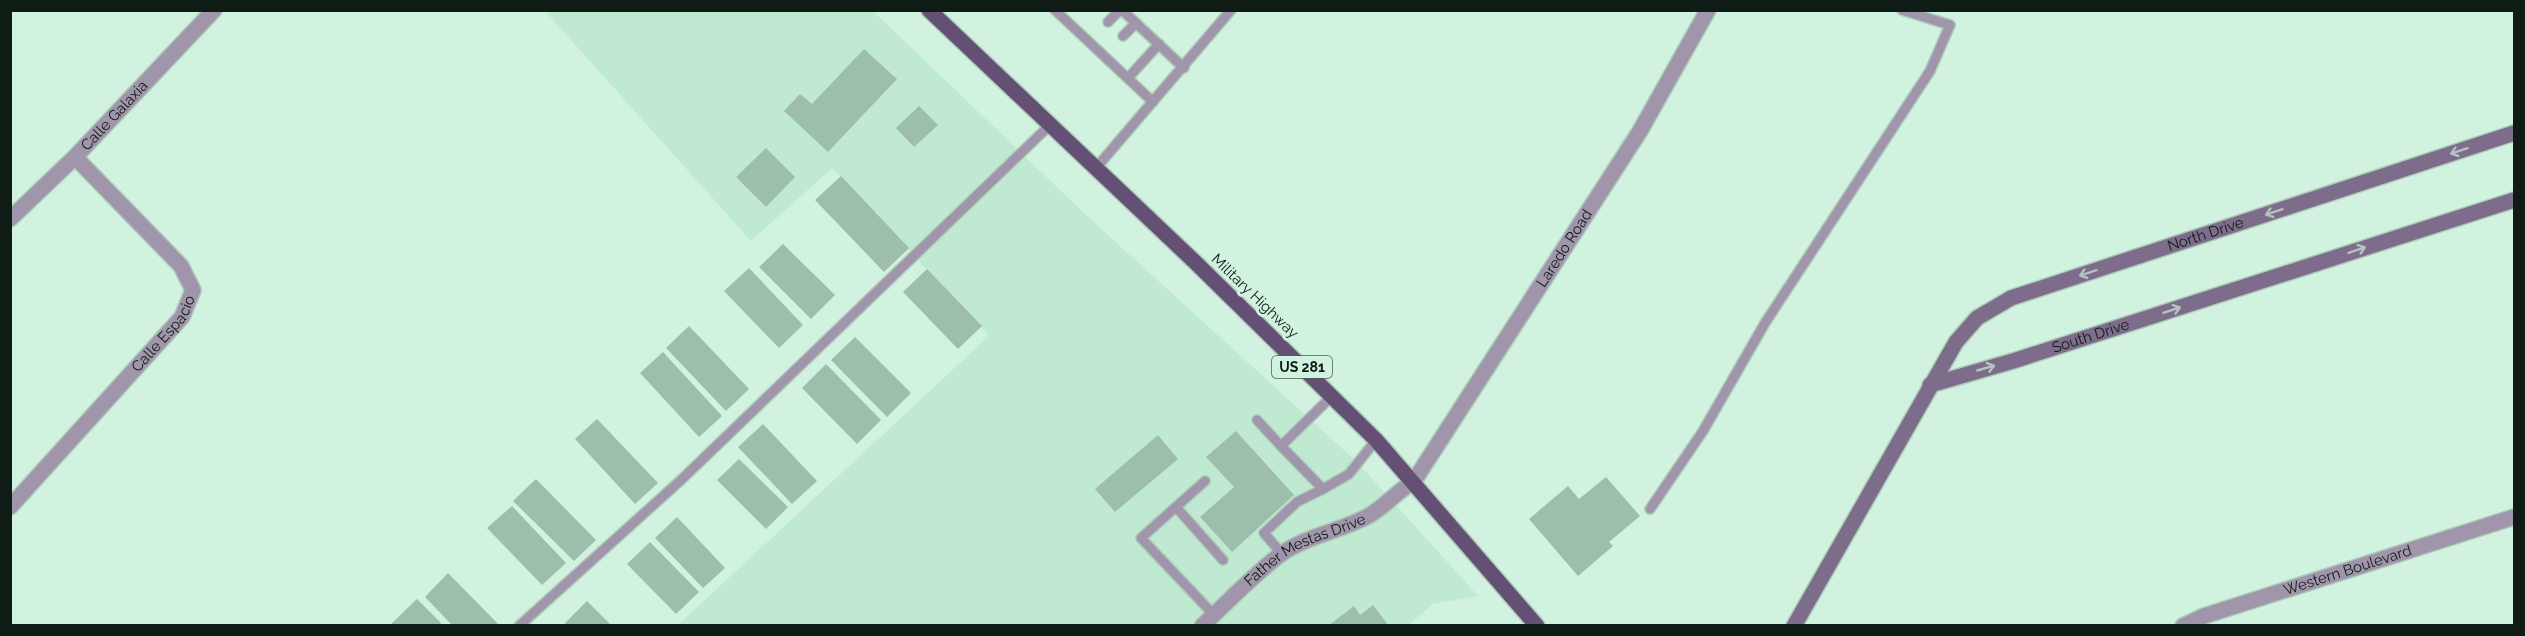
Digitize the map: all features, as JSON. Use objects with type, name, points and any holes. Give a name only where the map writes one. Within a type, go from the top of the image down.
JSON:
[{"type":"main road","name":"Military Highway","points":[[929,10],[1096,168],[1376,440],[1414,481],[1537,626]]},
{"type":"street","name":"Calle Galaxia","points":[[10,219],[75,157],[214,10]]},
{"type":"street","name":"Laredo Road","points":[[1414,481],[1640,131],[1708,10]]},
{"type":"street","name":"North Drive","points":[[1930,385],[1956,342],[1977,318],[2011,298],[2514,133]]},
{"type":"street","name":"Calle Espacio","points":[[10,507],[182,317],[193,290],[181,266],[75,157]]},
{"type":"street","name":"South Drive","points":[[1930,385],[2013,361],[2514,200]]},
{"type":"street","points":[[1794,626],[1930,385]]},
{"type":"street","name":"Father Mestas Drive","points":[[1202,626],[1282,554],[1310,538],[1346,527],[1372,514],[1399,490],[1414,481]]},
{"type":"street","name":"Western Boulevard","points":[[2183,626],[2204,616],[2514,517]]},
{"type":"lane","points":[[1108,22],[1121,10],[1184,68]]},
{"type":"lane","points":[[1096,168],[1184,68],[1231,10]]},
{"type":"lane","points":[[1650,509],[1703,431],[1765,323],[1930,71],[1950,25],[1902,10]]},
{"type":"lane","points":[[1058,11],[1107,52],[1128,78],[1153,102]]},
{"type":"lane","points":[[1123,36],[1136,23]]},
{"type":"lane","points":[[1128,78],[1159,44]]},
{"type":"lane","points":[[519,626],[681,480],[1050,125]]},
{"type":"lane","points":[[1281,446],[1332,396]]},
{"type":"lane","points":[[1257,420],[1323,489]]},
{"type":"lane","points":[[1282,554],[1264,533],[1297,502],[1348,474],[1376,440]]},
{"type":"lane","points":[[1205,481],[1141,538],[1214,615]]},
{"type":"lane","points":[[1176,507],[1222,560]]},
{"type":"shaded area","points":[[545,11],[873,11],[1086,215],[1358,463],[1478,596],[1433,604],[1407,626],[678,625],[989,336],[832,168],[751,241]]},
{"type":"building","points":[[864,49],[897,79],[828,152],[784,111],[800,94],[812,104]]},
{"type":"building","points":[[919,106],[938,125],[914,147],[896,128]]},
{"type":"building","points":[[766,148],[795,177],[766,207],[736,177]]},
{"type":"building","points":[[841,176],[909,248],[884,272],[815,200]]},
{"type":"building","points":[[783,244],[835,295],[811,319],[759,267]]},
{"type":"building","points":[[749,268],[803,325],[779,348],[724,291]]},
{"type":"building","points":[[927,269],[982,326],[958,349],[903,292]]},
{"type":"building","points":[[689,326],[749,389],[726,411],[666,348]]},
{"type":"building","points":[[855,337],[911,393],[887,417],[831,360]]},
{"type":"building","points":[[663,352],[722,416],[699,437],[640,373]]},
{"type":"building","points":[[826,364],[881,420],[857,444],[802,388]]},
{"type":"building","points":[[597,419],[658,483],[635,504],[575,439]]},
{"type":"building","points":[[763,424],[817,481],[792,504],[738,447]]},
{"type":"building","points":[[1236,431],[1294,495],[1232,552],[1200,517],[1234,487],[1206,457]]},
{"type":"building","points":[[1158,435],[1178,459],[1115,512],[1095,489]]},
{"type":"building","points":[[739,459],[788,507],[766,529],[717,480]]},
{"type":"building","points":[[1606,477],[1640,516],[1609,542],[1613,546],[1578,576],[1529,519],[1568,486],[1579,499]]},
{"type":"building","points":[[536,479],[596,540],[574,561],[513,501]]},
{"type":"building","points":[[512,506],[566,563],[542,585],[487,528]]},
{"type":"building","points":[[677,517],[725,568],[703,588],[655,538]]},
{"type":"building","points":[[650,542],[699,592],[676,614],[627,564]]},
{"type":"building","points":[[448,573],[500,626],[453,626],[425,597]]},
{"type":"building","points":[[417,599],[441,623],[439,626],[389,626]]},
{"type":"building","points":[[587,601],[612,626],[567,626],[565,623]]},
{"type":"building","points":[[1373,605],[1389,626],[1328,626],[1354,606],[1360,615]]}]
